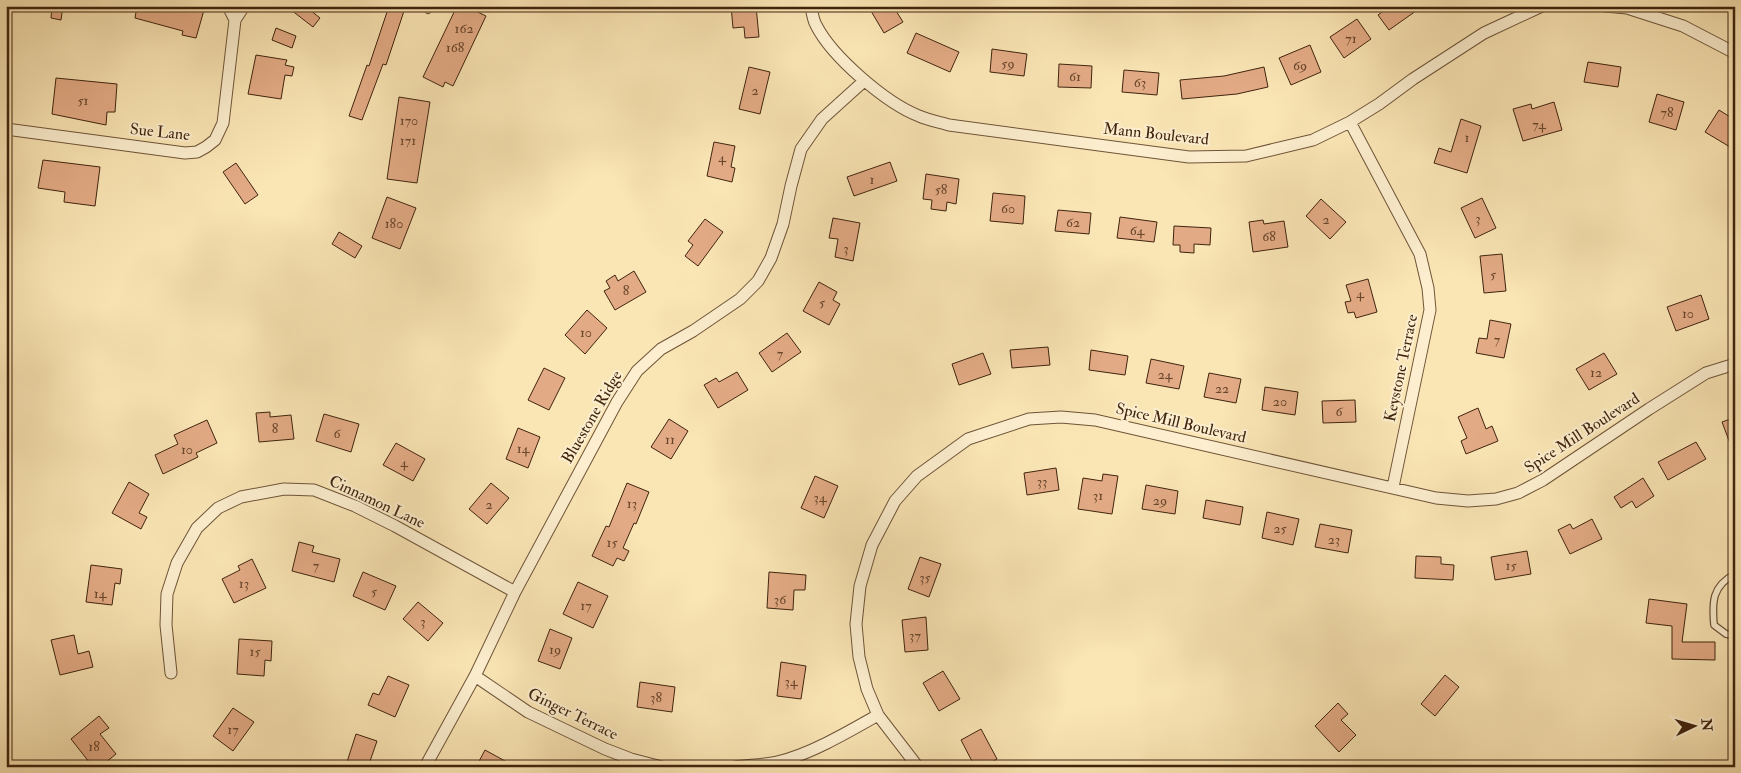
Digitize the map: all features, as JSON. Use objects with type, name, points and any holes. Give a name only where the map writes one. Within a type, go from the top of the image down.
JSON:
[{"type":"street","points":[[228,6],[235,20]]},
{"type":"street","points":[[235,20],[244,6]]},
{"type":"street","name":"Mann Boulevard","points":[[811,6],[815,24],[827,42],[864,81],[892,101],[919,116],[949,125],[1190,157],[1246,156],[1313,140],[1350,122],[1380,104],[1413,79],[1484,33],[1542,6]]},
{"type":"street","points":[[1605,6],[1628,8],[1683,26],[1735,53]]},
{"type":"street","name":"Sue Lane","points":[[6,129],[175,152],[197,152],[215,140],[223,123],[235,20]]},
{"type":"street","name":"Bluestone Ridge","points":[[425,767],[475,676],[514,592],[617,402],[638,371],[662,348],[693,331],[740,299],[758,281],[771,258],[783,224],[801,149],[822,119],[864,81]]},
{"type":"street","name":"Keystone Terrace","points":[[1350,122],[1420,254],[1428,288],[1430,310],[1393,487]]},
{"type":"street","name":"Spice Mill Boulevard","points":[[918,767],[878,715],[867,689],[859,657],[856,624],[860,586],[872,544],[895,501],[917,476],[968,438],[1029,420],[1061,417],[1094,420],[1436,498],[1468,501],[1496,499],[1518,493],[1543,480],[1649,409],[1706,374],[1735,364]]},
{"type":"street","name":"Cinnamon Lane","points":[[171,673],[166,625],[167,594],[176,563],[197,528],[218,508],[241,497],[284,489],[314,490],[355,506],[396,526],[514,592]]},
{"type":"street","name":"Ginger Terrace","points":[[475,676],[528,712],[605,749],[631,759],[662,767]]},
{"type":"street","points":[[736,767],[778,762],[798,755],[842,736],[878,715]]},
{"type":"lane","points":[[1735,574],[1716,590],[1713,609],[1714,625],[1726,634],[1735,636]]},
{"type":"building","points":[[52,6],[63,6],[61,20],[51,18]]},
{"type":"building","points":[[137,6],[191,6],[204,10],[196,38],[182,35],[183,31],[135,18]]},
{"type":"building","points":[[286,6],[305,6],[320,18],[313,27]]},
{"type":"building","points":[[389,6],[404,11],[386,65],[383,64],[362,120],[349,116],[367,65],[369,66]]},
{"type":"building","points":[[457,6],[465,6],[486,16],[453,86],[445,82],[443,87],[423,77]]},
{"type":"building","points":[[731,6],[756,6],[759,37],[745,38],[744,27],[733,28]]},
{"type":"building","points":[[868,6],[893,6],[903,22],[884,33]]},
{"type":"building","points":[[1390,6],[1423,6],[1389,30],[1378,15]]},
{"type":"building","points":[[1357,19],[1371,39],[1344,58],[1330,37]]},
{"type":"building","points":[[276,28],[296,36],[292,48],[272,40]]},
{"type":"building","points":[[916,33],[959,52],[950,72],[907,53]]},
{"type":"building","points":[[1310,45],[1321,72],[1291,85],[1279,58]]},
{"type":"building","points":[[992,49],[1027,54],[1024,76],[990,72]]},
{"type":"building","points":[[256,55],[287,60],[285,65],[294,67],[292,76],[285,75],[281,99],[248,94]]},
{"type":"building","points":[[1588,62],[1621,67],[1618,87],[1584,82]]},
{"type":"building","points":[[1059,64],[1092,66],[1091,88],[1058,87]]},
{"type":"building","points":[[749,67],[770,72],[760,114],[739,109]]},
{"type":"building","points":[[1264,67],[1268,87],[1237,94],[1182,99],[1180,80],[1224,76]]},
{"type":"building","points":[[1124,70],[1159,73],[1157,95],[1122,92]]},
{"type":"building","points":[[56,78],[117,84],[115,112],[107,112],[106,125],[52,114]]},
{"type":"building","points":[[1657,94],[1684,102],[1676,130],[1649,122]]},
{"type":"building","points":[[399,97],[430,102],[417,183],[387,179]]},
{"type":"building","points":[[1554,102],[1562,130],[1523,141],[1513,109],[1531,104],[1532,109]]},
{"type":"building","points":[[1719,110],[1735,120],[1735,150],[1705,132]]},
{"type":"building","points":[[1461,119],[1481,126],[1467,173],[1434,163],[1439,148],[1451,152]]},
{"type":"building","points":[[714,142],[735,146],[731,167],[735,168],[732,182],[707,176]]},
{"type":"building","points":[[43,160],[100,167],[95,206],[64,202],[65,192],[38,188]]},
{"type":"building","points":[[890,162],[897,181],[854,196],[847,177]]},
{"type":"building","points":[[236,163],[258,195],[245,204],[223,172]]},
{"type":"building","points":[[926,174],[959,179],[956,204],[947,202],[946,211],[931,209],[932,200],[923,199]]},
{"type":"building","points":[[993,193],[1025,196],[1023,224],[990,221]]},
{"type":"building","points":[[387,197],[416,208],[400,249],[372,238]]},
{"type":"building","points":[[1482,198],[1496,228],[1475,238],[1461,208]]},
{"type":"building","points":[[1321,199],[1346,222],[1330,239],[1306,216]]},
{"type":"building","points":[[1058,210],[1091,213],[1089,234],[1055,231]]},
{"type":"building","points":[[1120,217],[1157,222],[1154,242],[1117,238]]},
{"type":"building","points":[[833,218],[860,223],[853,261],[835,257],[838,239],[829,238]]},
{"type":"building","points":[[705,219],[723,232],[698,266],[685,256],[693,245],[688,241]]},
{"type":"building","points":[[1263,220],[1264,224],[1284,221],[1288,247],[1253,252],[1249,222]]},
{"type":"building","points":[[1174,226],[1211,228],[1210,245],[1194,244],[1194,253],[1180,252],[1180,245],[1173,245]]},
{"type":"building","points":[[339,232],[362,246],[355,258],[332,244]]},
{"type":"building","points":[[1502,254],[1506,291],[1484,293],[1480,256]]},
{"type":"building","points":[[634,271],[646,292],[615,310],[604,291],[610,288],[606,281],[615,275],[618,281]]},
{"type":"building","points":[[1368,279],[1377,312],[1356,318],[1354,312],[1348,313],[1345,302],[1351,301],[1346,285]]},
{"type":"building","points":[[819,282],[837,292],[833,300],[840,304],[829,325],[803,311]]},
{"type":"building","points":[[1701,295],[1709,319],[1676,331],[1667,307]]},
{"type":"building","points":[[587,310],[607,328],[585,354],[565,335]]},
{"type":"building","points":[[1490,320],[1511,324],[1504,358],[1476,353],[1479,338],[1487,339]]},
{"type":"building","points":[[787,333],[801,352],[772,372],[759,353]]},
{"type":"building","points":[[1048,347],[1050,365],[1012,368],[1010,350]]},
{"type":"building","points":[[1091,350],[1128,356],[1125,375],[1089,370]]},
{"type":"building","points":[[983,353],[991,374],[959,385],[952,364]]},
{"type":"building","points":[[1604,353],[1617,374],[1589,390],[1576,369]]},
{"type":"building","points":[[1151,359],[1184,366],[1179,389],[1146,383]]},
{"type":"building","points":[[544,368],[565,378],[549,410],[528,400]]},
{"type":"building","points":[[737,372],[748,390],[718,408],[704,385],[716,378],[719,382]]},
{"type":"building","points":[[1209,373],[1241,379],[1236,403],[1204,397]]},
{"type":"building","points":[[1265,387],[1298,392],[1295,415],[1262,410]]},
{"type":"building","points":[[1355,400],[1356,422],[1323,423],[1322,401]]},
{"type":"building","points":[[1478,408],[1486,429],[1492,426],[1498,441],[1466,454],[1461,441],[1467,438],[1458,417]]},
{"type":"building","points":[[270,412],[270,417],[291,415],[294,439],[259,442],[256,413]]},
{"type":"building","points":[[324,414],[359,424],[351,452],[316,441]]},
{"type":"building","points":[[1733,418],[1735,424],[1734,454],[1722,422]]},
{"type":"building","points":[[669,419],[688,431],[671,459],[651,447]]},
{"type":"building","points":[[207,420],[217,443],[196,453],[198,457],[163,474],[155,455],[178,444],[174,435]]},
{"type":"building","points":[[518,428],[540,437],[528,468],[506,459]]},
{"type":"building","points":[[1696,442],[1706,459],[1668,480],[1658,462]]},
{"type":"building","points":[[396,443],[425,459],[413,481],[383,465]]},
{"type":"building","points":[[1056,468],[1059,490],[1027,495],[1024,473]]},
{"type":"building","points":[[1103,474],[1118,476],[1112,514],[1078,509],[1083,478],[1102,481]]},
{"type":"building","points":[[815,476],[838,486],[824,518],[801,508]]},
{"type":"building","points":[[1643,478],[1654,496],[1636,508],[1632,501],[1621,508],[1614,497]]},
{"type":"building","points":[[129,482],[149,494],[139,513],[147,517],[141,529],[112,513]]},
{"type":"building","points":[[491,483],[509,498],[487,524],[469,509]]},
{"type":"building","points":[[627,483],[649,492],[636,524],[634,523],[623,548],[629,551],[624,561],[617,558],[613,566],[592,556],[606,526],[609,527]]},
{"type":"building","points":[[1146,485],[1178,491],[1175,514],[1142,509]]},
{"type":"building","points":[[1206,500],[1243,507],[1240,525],[1203,518]]},
{"type":"building","points":[[1267,512],[1299,519],[1293,545],[1262,538]]},
{"type":"building","points":[[1592,519],[1602,539],[1570,554],[1558,530],[1570,524],[1573,529]]},
{"type":"building","points":[[1320,524],[1352,530],[1348,553],[1315,547]]},
{"type":"building","points":[[299,542],[314,546],[312,552],[340,559],[334,582],[292,571]]},
{"type":"building","points":[[1527,551],[1531,574],[1495,580],[1491,557]]},
{"type":"building","points":[[1416,556],[1441,557],[1441,564],[1454,565],[1453,580],[1415,578]]},
{"type":"building","points":[[920,557],[941,564],[929,597],[908,589]]},
{"type":"building","points":[[252,559],[266,588],[234,603],[222,579],[240,570],[238,566]]},
{"type":"building","points":[[91,565],[122,569],[120,584],[115,583],[112,605],[86,602]]},
{"type":"building","points":[[363,572],[396,586],[385,610],[353,596]]},
{"type":"building","points":[[769,572],[806,575],[805,590],[794,590],[793,610],[767,608]]},
{"type":"building","points":[[578,582],[608,596],[593,628],[563,614]]},
{"type":"building","points":[[1649,599],[1687,604],[1682,642],[1715,642],[1715,660],[1672,659],[1672,626],[1646,623]]},
{"type":"building","points":[[418,602],[443,623],[428,641],[403,619]]},
{"type":"building","points":[[926,617],[928,650],[905,652],[902,620]]},
{"type":"building","points":[[550,629],[572,638],[560,669],[538,661]]},
{"type":"building","points":[[74,635],[78,654],[89,651],[93,667],[60,675],[51,640]]},
{"type":"building","points":[[239,639],[272,641],[271,661],[265,660],[264,676],[237,674]]},
{"type":"building","points":[[781,662],[806,666],[801,699],[777,696]]},
{"type":"building","points":[[943,671],[960,699],[939,711],[923,683]]},
{"type":"building","points":[[1445,675],[1459,687],[1435,716],[1421,704]]},
{"type":"building","points":[[388,676],[409,685],[395,717],[368,705],[373,693],[379,695]]},
{"type":"building","points":[[640,682],[675,687],[672,712],[637,707]]},
{"type":"building","points":[[1338,703],[1348,714],[1341,720],[1356,735],[1339,752],[1315,726]]},
{"type":"building","points":[[233,708],[254,722],[233,751],[213,736]]},
{"type":"building","points":[[99,716],[109,728],[100,734],[116,754],[100,767],[93,767],[71,739]]},
{"type":"building","points":[[981,729],[997,759],[984,767],[975,767],[961,740]]},
{"type":"building","points":[[356,734],[377,741],[368,767],[346,765]]},
{"type":"building","points":[[485,750],[516,767],[476,767]]}]
